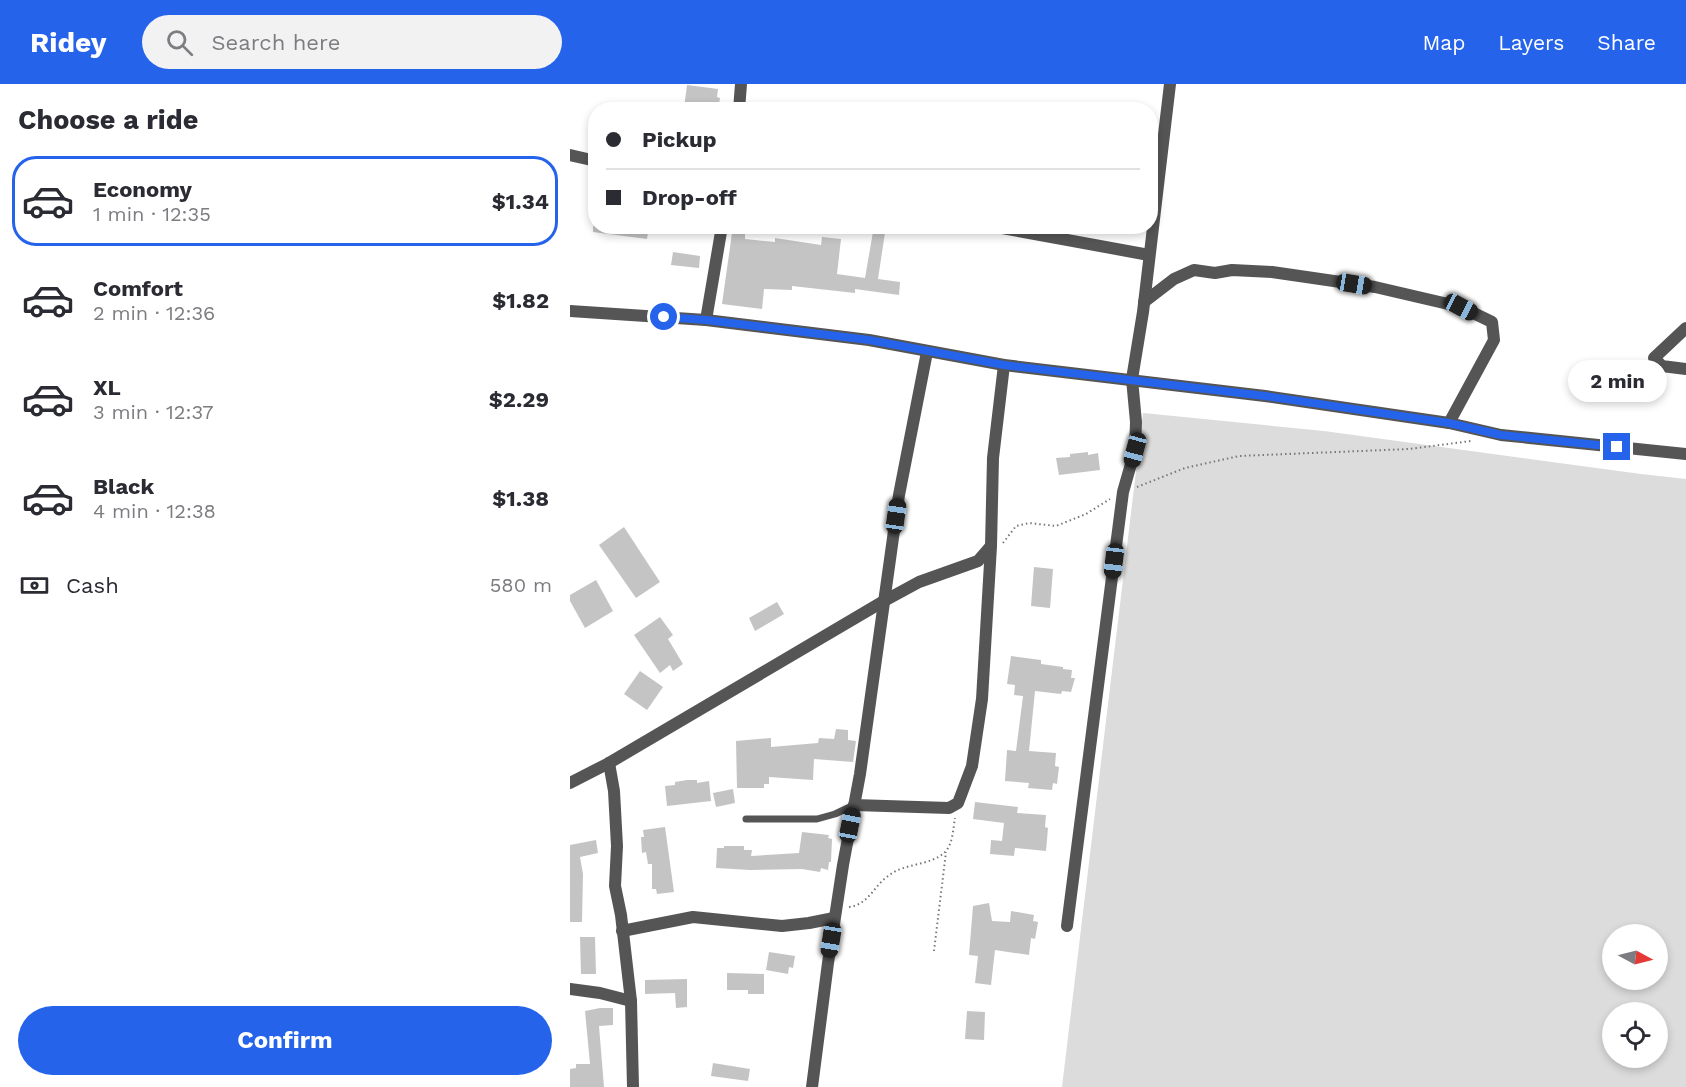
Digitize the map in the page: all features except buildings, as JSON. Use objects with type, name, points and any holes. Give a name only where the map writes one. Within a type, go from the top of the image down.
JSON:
[{"type":"street","points":[[740,102],[741,84]]},
{"type":"street","points":[[1158,182],[1170,84]]},
{"type":"street","points":[[570,155],[588,159]]},
{"type":"street","points":[[706,320],[721,234]]},
{"type":"street","points":[[1035,234],[1149,255]]},
{"type":"street","points":[[1067,926],[1123,492],[1135,450],[1136,422],[1132,379],[1152,234]]},
{"type":"street","points":[[1144,302],[1174,279],[1194,270],[1215,273],[1232,270],[1272,272],[1375,288],[1461,307],[1492,322],[1494,340],[1449,423]]},
{"type":"street","points":[[570,311],[706,320],[869,340],[1004,365],[1132,379],[1449,423],[1501,435],[1686,454]]},
{"type":"street","points":[[1686,328],[1654,358],[1662,366],[1686,369]]},
{"type":"street","points":[[812,1087],[835,912],[860,774],[899,495],[927,352]]},
{"type":"street","points":[[854,805],[949,808],[958,803],[972,766],[982,699],[991,546],[993,458],[1004,365]]},
{"type":"street","points":[[570,783],[609,763],[884,601],[919,582],[978,561],[991,546]]},
{"type":"street","points":[[609,763],[614,791],[617,846],[615,886],[631,1001],[633,1087]]},
{"type":"street","points":[[622,931],[693,917],[782,926],[809,923],[835,912]]},
{"type":"street","points":[[570,988],[631,1001]]},
{"type":"lane","points":[[746,819],[817,819],[854,805]]},
{"type":"path","points":[[991,546],[1004,543],[1016,526],[1029,523],[1056,526],[1086,514],[1123,492],[1185,468],[1239,456],[1409,449],[1474,440]]},
{"type":"path","points":[[934,951],[946,852],[951,842],[958,803]]},
{"type":"path","points":[[835,912],[857,906],[866,900],[888,876],[902,868],[946,852]]},
{"type":"shaded area","points":[[1143,413],[1324,431],[1686,479],[1686,1087],[1062,1087]]},
{"type":"route","points":[[664,317],[869,340],[1004,365],[1265,396],[1449,423],[1501,435],[1617,447]]}]
